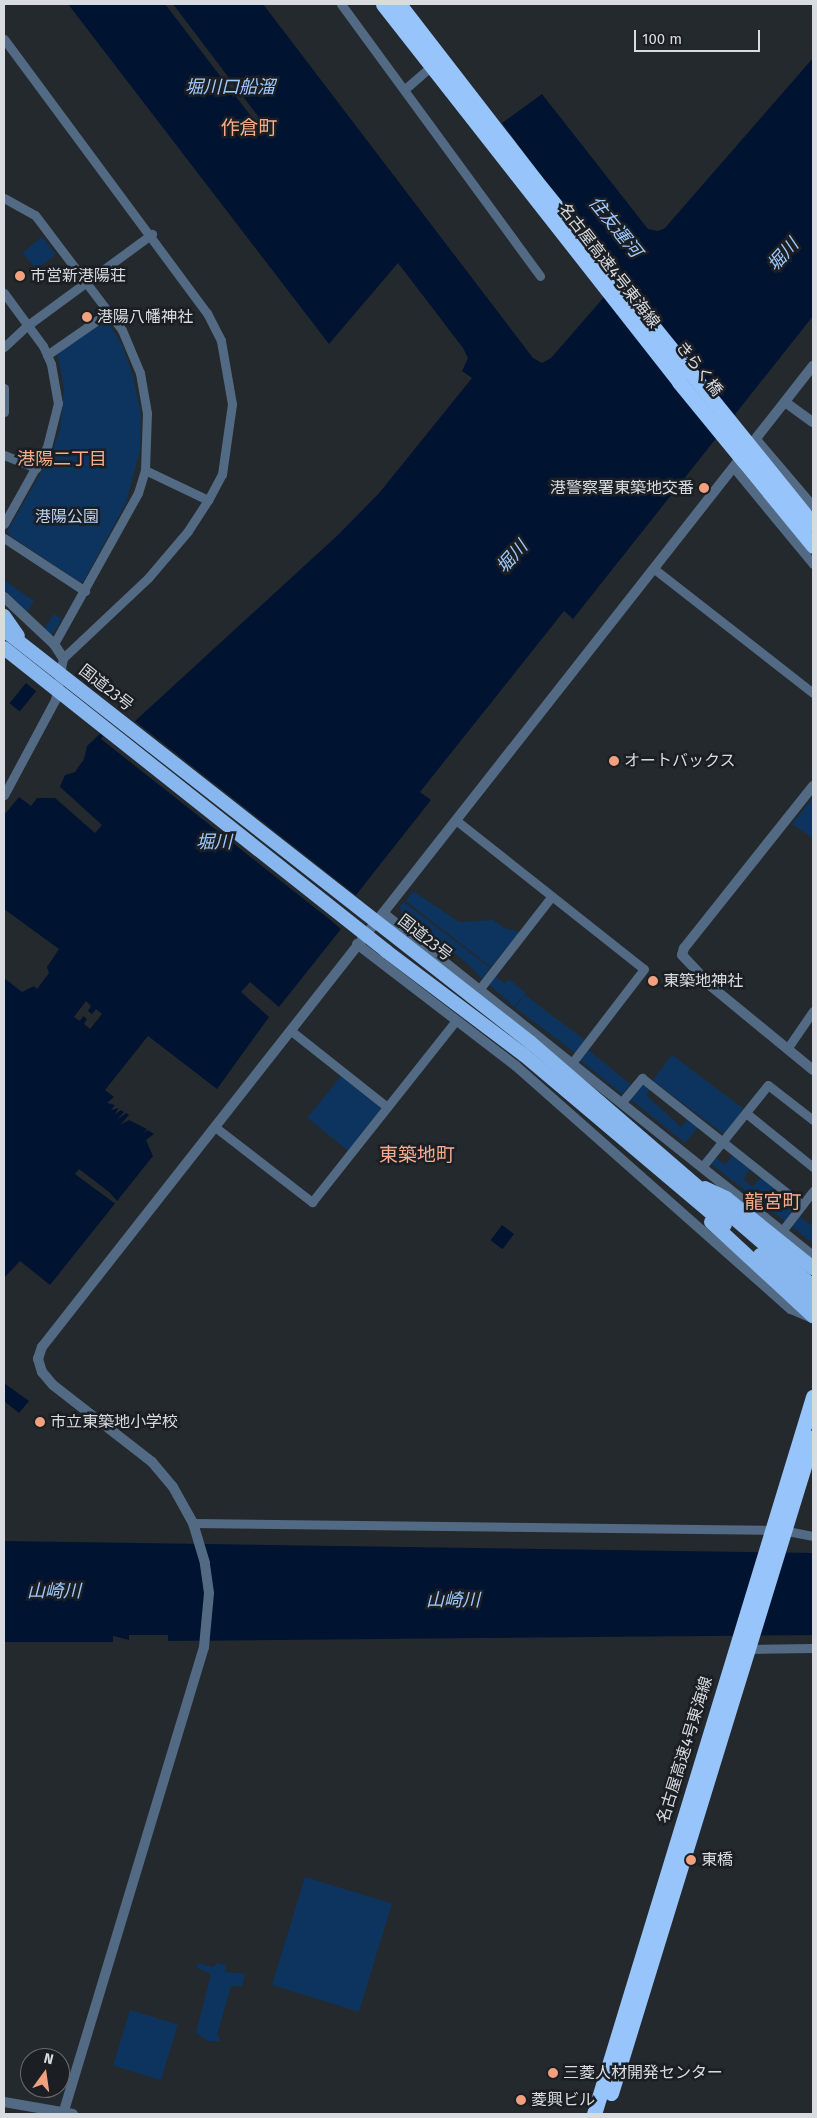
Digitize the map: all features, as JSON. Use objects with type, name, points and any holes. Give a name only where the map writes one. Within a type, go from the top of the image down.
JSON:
[{"type":"highway","name":"名古屋高速4号東海線","points":[[383,4],[654,351],[813,546]]},
{"type":"highway","name":"名古屋高速4号東海線","points":[[398,4],[811,530]]},
{"type":"highway","points":[[4,616],[24,645]]},
{"type":"highway","name":"国道23号","points":[[4,630],[24,645],[42,669],[386,951],[524,1054],[813,1300]]},
{"type":"highway","name":"国道23号","points":[[6,651],[42,669],[530,1042],[813,1286]]},
{"type":"highway","points":[[688,1180],[726,1198],[813,1268]]},
{"type":"highway","points":[[692,1196],[703,1216],[813,1317]]},
{"type":"highway","name":"名古屋高速4号東海線","points":[[594,2114],[813,1397]]},
{"type":"highway","name":"名古屋高速4号東海線","points":[[604,2114],[813,1437]]},
{"type":"street","points":[[341,4],[540,276]]},
{"type":"street","name":"きらく橋","points":[[377,4],[428,69],[622,296],[811,530]]},
{"type":"street","points":[[4,39],[152,234],[207,312],[221,341],[230,375],[230,432],[222,474],[188,531],[148,578],[63,658],[55,700],[4,795]]},
{"type":"street","points":[[405,89],[428,69]]},
{"type":"street","points":[[4,198],[35,214],[109,312],[128,344],[142,383],[147,413],[145,470],[128,517],[54,644]]},
{"type":"street","points":[[4,347],[28,325],[152,234]]},
{"type":"street","points":[[4,292],[47,355],[58,403],[56,424],[36,468],[4,524]]},
{"type":"street","points":[[47,355],[109,312]]},
{"type":"street","points":[[4,2102],[66,2114],[204,1647],[209,1593],[192,1523],[173,1487],[152,1462],[53,1385],[42,1372],[38,1359],[56,1327],[108,1265],[357,944],[457,821],[653,568],[813,366]]},
{"type":"street","points":[[4,388],[4,412]]},
{"type":"street","points":[[786,402],[813,422]]},
{"type":"street","points":[[756,439],[813,506]]},
{"type":"street","points":[[4,455],[36,468]]},
{"type":"street","points":[[733,467],[813,564]]},
{"type":"street","points":[[145,470],[208,500]]},
{"type":"street","points":[[4,538],[85,591]]},
{"type":"street","points":[[653,568],[813,693]]},
{"type":"street","points":[[4,597],[54,644],[63,658]]},
{"type":"street","points":[[813,786],[684,948],[682,955],[712,987],[813,1070]]},
{"type":"street","points":[[457,821],[644,969],[571,1064]]},
{"type":"street","points":[[215,1127],[312,1202],[476,989],[552,896]]},
{"type":"street","points":[[383,913],[813,1256]]},
{"type":"street","points":[[357,944],[516,1066],[791,1309],[813,1317]]},
{"type":"street","points":[[787,1049],[813,1011]]},
{"type":"street","points":[[290,1030],[387,1107]]},
{"type":"street","points":[[621,1103],[642,1078],[802,1205]]},
{"type":"street","points":[[702,1167],[768,1085],[813,1120]]},
{"type":"street","points":[[746,1112],[813,1167]]},
{"type":"street","points":[[782,1231],[813,1191]]},
{"type":"street","points":[[192,1523],[778,1530],[813,1536]]},
{"type":"street","points":[[744,1649],[813,1648]]},
{"type":"green space","points":[[42,237],[56,254],[36,270],[23,253]]},
{"type":"green space","name":"港陽公園","points":[[103,319],[107,320],[122,345],[133,376],[141,414],[140,450],[126,503],[84,581],[80,582],[9,535],[8,530],[51,455],[60,430],[64,388],[57,352]]},
{"type":"green space","points":[[4,580],[34,601],[27,612],[4,592]]},
{"type":"green space","points":[[54,614],[62,619],[53,633],[49,634],[44,629]]},
{"type":"green space","points":[[813,798],[813,838],[792,824]]},
{"type":"green space","points":[[413,891],[459,922],[493,920],[504,928],[520,932],[491,967],[406,901]]},
{"type":"green space","points":[[404,902],[490,968],[482,979],[467,963],[401,912],[400,906]]},
{"type":"green space","points":[[495,976],[505,984],[509,979],[526,993],[514,1007],[489,984]]},
{"type":"green space","points":[[525,995],[586,1041],[576,1054],[515,1008]]},
{"type":"green space","points":[[587,1049],[631,1084],[622,1094],[579,1059]]},
{"type":"green space","points":[[672,1055],[745,1110],[725,1135],[653,1081]]},
{"type":"green space","points":[[342,1075],[383,1108],[349,1151],[307,1118]]},
{"type":"green space","points":[[641,1083],[651,1088],[646,1095],[681,1127],[689,1118],[699,1126],[685,1143],[629,1098]]},
{"type":"green space","points":[[734,1154],[751,1168],[743,1179],[753,1187],[762,1176],[797,1204],[786,1222],[710,1163],[715,1157],[725,1165]]},
{"type":"green space","points":[[798,1215],[813,1226],[813,1243],[790,1225]]},
{"type":"green space","points":[[305,1877],[392,1904],[359,2012],[272,1985]]},
{"type":"green space","points":[[197,1963],[213,1967],[218,1963],[226,1966],[225,1972],[245,1974],[242,1986],[231,1986],[217,2035],[221,2041],[208,2041],[196,2033],[211,1974],[197,1968]]},
{"type":"green space","points":[[130,2010],[178,2025],[161,2080],[113,2065]]},
{"type":"water","name":"堀川","points":[[68,4],[263,4],[533,358],[542,363],[551,358],[611,289],[613,274],[502,123],[542,94],[648,229],[658,231],[665,228],[813,58],[813,316],[573,619],[564,611],[420,792],[431,800],[334,923],[341,929],[279,1007],[250,982],[241,992],[269,1017],[217,1089],[148,1036],[105,1090],[114,1097],[107,1103],[115,1105],[111,1110],[119,1108],[114,1115],[121,1110],[124,1112],[117,1120],[126,1113],[129,1115],[120,1125],[129,1120],[147,1129],[143,1133],[148,1130],[154,1134],[146,1140],[153,1156],[50,1285],[20,1261],[4,1278],[4,978],[22,992],[34,986],[37,989],[49,973],[47,967],[59,949],[4,909],[4,815],[19,797],[31,806],[37,798],[55,798],[65,775],[75,772],[84,759],[87,746],[122,713],[134,722],[339,534],[380,492],[472,378],[462,371],[468,358],[463,348],[398,263],[329,344]],"holes":[[[86,1001],[91,1006],[88,1011],[92,1014],[96,1009],[102,1014],[90,1029],[84,1024],[87,1019],[83,1016],[80,1021],[74,1017]]]},
{"type":"water","points":[[26,683],[36,691],[20,711],[10,703]]},
{"type":"water","points":[[502,1225],[514,1234],[503,1249],[491,1240]]},
{"type":"water","points":[[4,1383],[29,1401],[19,1413],[4,1401]]},
{"type":"water","name":"山崎川","points":[[4,1541],[813,1553],[813,1635],[168,1641],[168,1635],[129,1635],[129,1640],[113,1636],[113,1642],[4,1642]]},
{"type":"pier","points":[[165,4],[173,4],[261,120],[257,124]]},
{"type":"pier","points":[[122,711],[358,897],[337,923],[343,930],[101,739],[103,736],[98,732]]},
{"type":"pier","points":[[59,786],[102,825],[95,833],[55,798],[54,793]]},
{"type":"pier","points":[[79,1169],[109,1192],[119,1203],[117,1205],[75,1174]]},
{"type":"place","name":"市営新港陽荘","points":[[20,276]]},
{"type":"place","name":"港陽八幡神社","points":[[87,317]]},
{"type":"place","name":"港警察署東築地交番","points":[[704,488]]},
{"type":"place","name":"オートバックス","points":[[614,761]]},
{"type":"place","name":"東築地神社","points":[[653,981]]},
{"type":"place","name":"市立東築地小学校","points":[[40,1422]]},
{"type":"place","name":"東橋","points":[[691,1860]]},
{"type":"place","name":"三菱人材開発センター","points":[[553,2073]]},
{"type":"place","name":"菱興ビル","points":[[521,2100]]},
{"type":"district","name":"作倉町","points":[[249,128]]},
{"type":"district","name":"港陽二丁目","points":[[62,459]]},
{"type":"district","name":"東築地町","points":[[417,1155]]},
{"type":"district","name":"龍宮町","points":[[773,1202]]},
{"type":"water label","name":"堀川口船溜","points":[[230,87]]},
{"type":"water label","name":"住友運河","points":[[615,227]]}]
